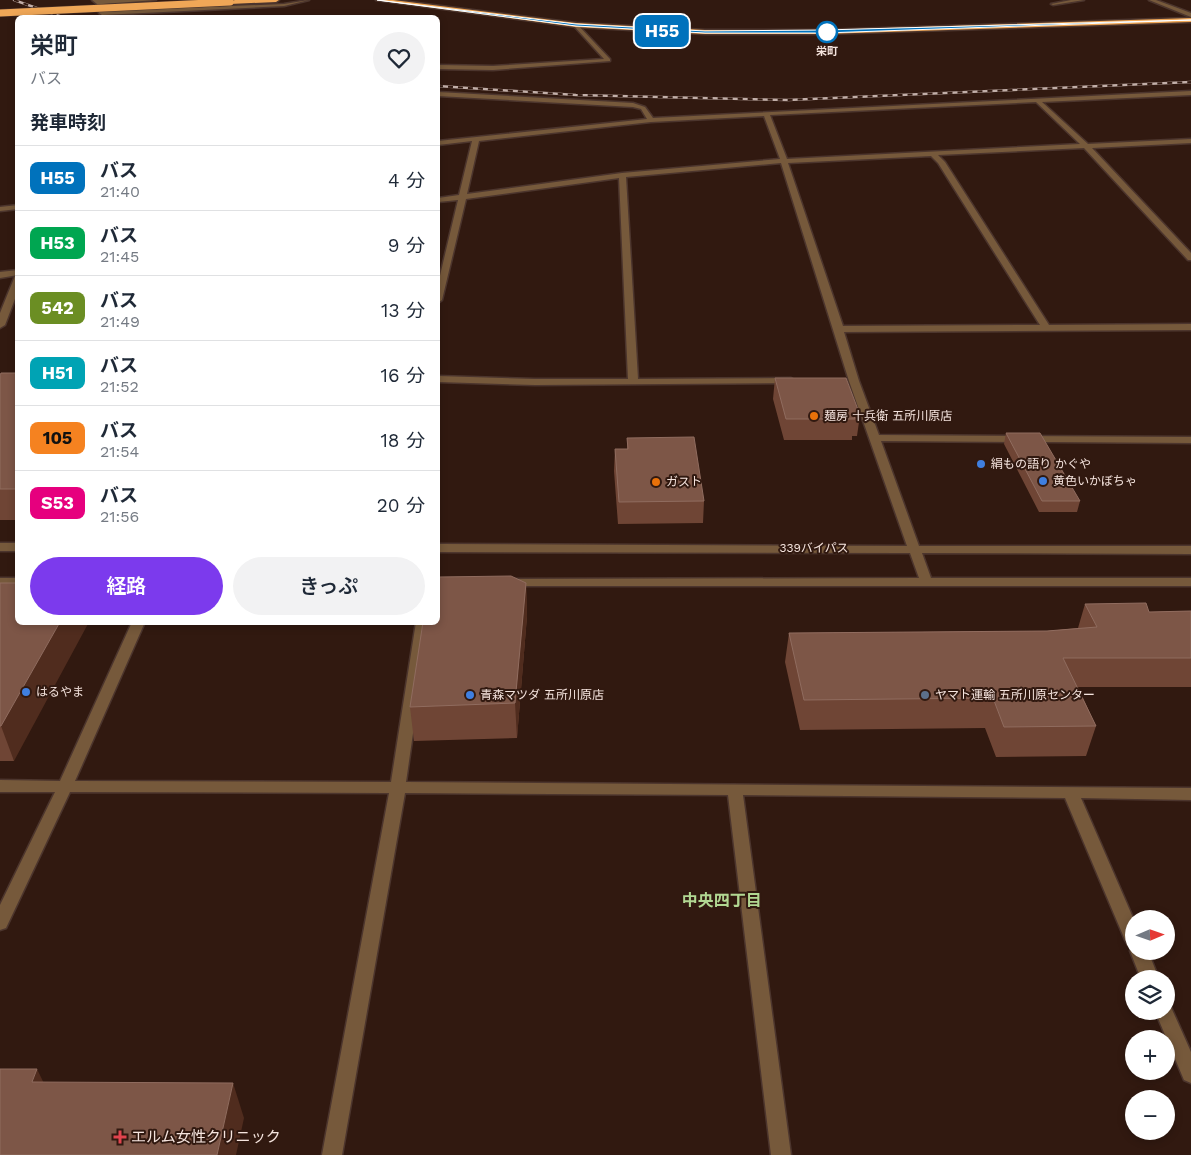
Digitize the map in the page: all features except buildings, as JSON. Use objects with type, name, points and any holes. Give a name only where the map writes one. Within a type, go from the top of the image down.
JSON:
[{"type":"highway","points":[[0,13],[276,0]]},
{"type":"highway","points":[[379,0],[576,25],[663,31],[785,32],[1191,20]]},
{"type":"street","points":[[154,0],[96,1],[102,13],[284,5],[307,0]]},
{"type":"street","points":[[1053,4],[1082,0]]},
{"type":"street","points":[[1150,0],[1191,15]]},
{"type":"street","points":[[440,67],[493,68],[608,60],[576,25]]},
{"type":"street","points":[[440,94],[633,105],[643,108],[651,120]]},
{"type":"street","points":[[440,144],[476,138],[651,120],[1191,94]]},
{"type":"street","points":[[1038,101],[1086,146],[1191,258]]},
{"type":"street","points":[[766,113],[784,161],[839,329],[849,381],[874,438],[926,581]]},
{"type":"street","points":[[440,291],[476,138]]},
{"type":"street","points":[[440,200],[622,175],[784,161],[1191,141]]},
{"type":"street","points":[[934,154],[941,162],[1046,328]]},
{"type":"street","points":[[622,175],[633,381]]},
{"type":"street","points":[[0,209],[15,207]]},
{"type":"street","points":[[0,275],[15,272]]},
{"type":"street","points":[[0,325],[15,286]]},
{"type":"street","points":[[839,329],[1191,327]]},
{"type":"street","points":[[440,379],[535,382],[806,381]]},
{"type":"street","points":[[874,438],[1191,440]]},
{"type":"street","points":[[0,547],[15,547]]},
{"type":"street","name":"339バイパス","points":[[440,548],[1191,550]]},
{"type":"street","points":[[0,582],[15,582]]},
{"type":"street","points":[[497,582],[1191,582]]},
{"type":"street","points":[[0,922],[65,786],[138,625]]},
{"type":"street","points":[[332,1155],[398,788],[422,625]]},
{"type":"street","points":[[0,786],[735,789],[1191,794]]},
{"type":"street","points":[[735,789],[781,1155]]},
{"type":"street","points":[[1072,794],[1125,919]]},
{"type":"street","points":[[1168,1020],[1191,1074]]},
{"type":"railway","points":[[14,0],[56,15]]},
{"type":"railway","points":[[440,86],[576,95],[788,100],[1191,82]]},
{"type":"bus line","name":"H55","points":[[379,0],[576,25],[663,31],[824,32],[1191,20]]},
{"type":"place","name":"栄町","points":[[827,32]]},
{"type":"place","name":"麺房 十兵衛 五所川原店","points":[[814,416]]},
{"type":"place","name":"絹もの語り かぐや","points":[[981,464]]},
{"type":"place","name":"黄色いかぼちゃ","points":[[1043,481]]},
{"type":"place","name":"ガスト","points":[[656,482]]},
{"type":"place","name":"はるやま","points":[[26,692]]},
{"type":"place","name":"青森マツダ 五所川原店","points":[[470,695]]},
{"type":"place","name":"ヤマト運輸 五所川原センター","points":[[925,695]]},
{"type":"place","name":"エルム女性クリニック","points":[[120,1137]]},
{"type":"district","name":"中央四丁目","points":[[722,900]]}]
